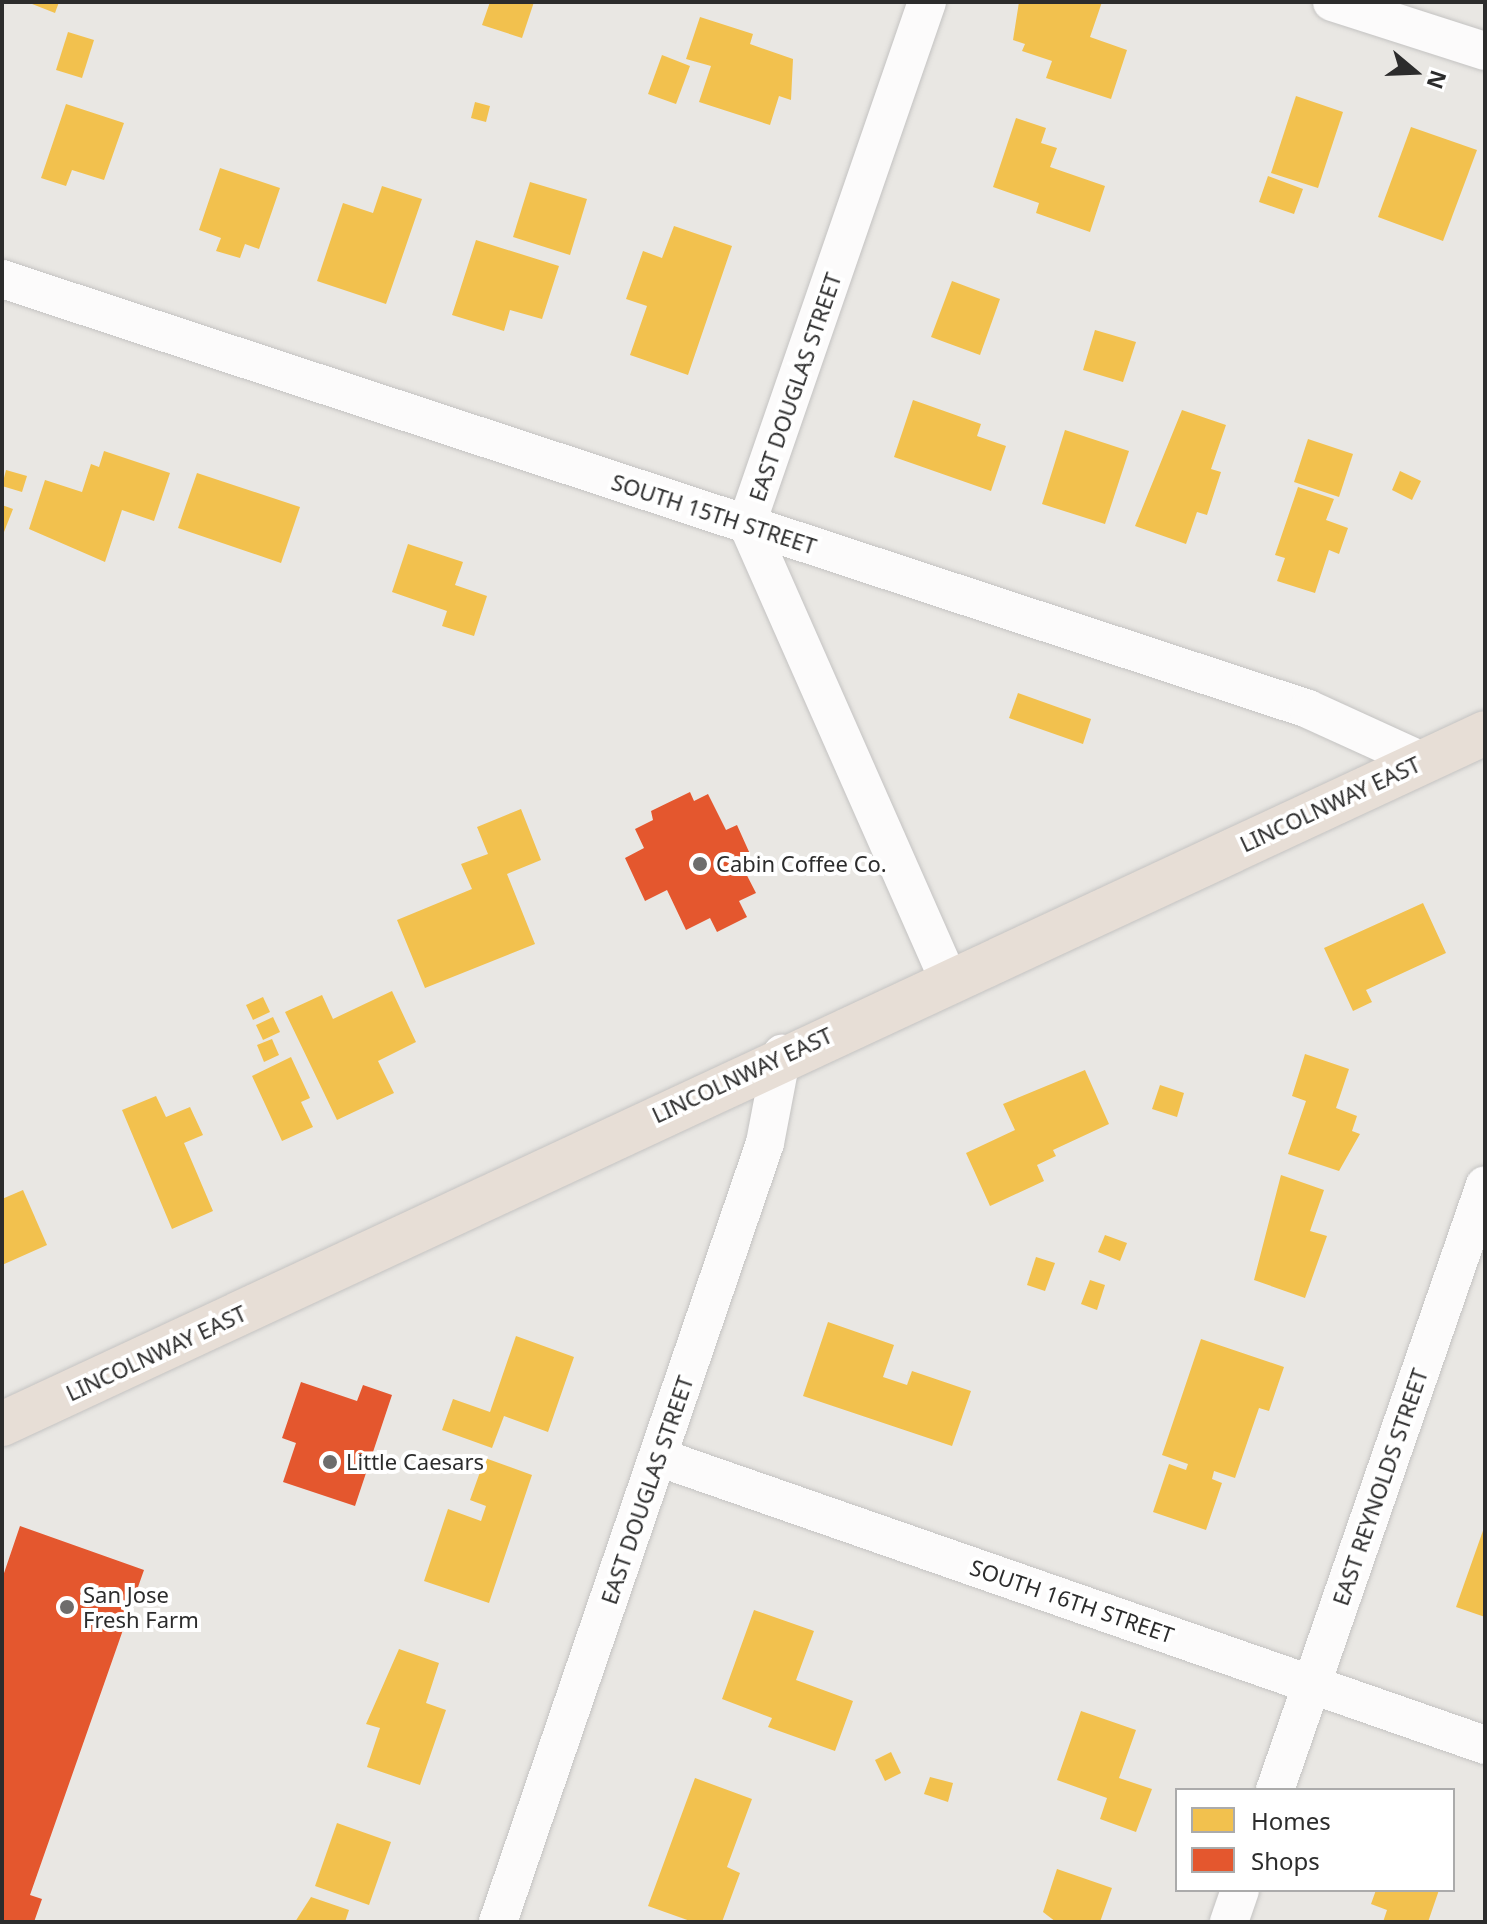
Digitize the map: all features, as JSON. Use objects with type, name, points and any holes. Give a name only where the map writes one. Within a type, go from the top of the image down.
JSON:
[{"type":"highway","name":"LINCOLNWAY EAST","points":[[2,1424],[782,1054],[950,983],[1485,733]]},
{"type":"street","name":"EAST DOUGLAS STREET","points":[[927,2],[747,523],[950,983]]},
{"type":"street","points":[[1332,2],[1485,51]]},
{"type":"street","name":"SOUTH 15TH STREET","points":[[2,279],[1308,709],[1422,761]]},
{"type":"street","name":"EAST DOUGLAS STREET","points":[[498,1922],[765,1143],[782,1054]]},
{"type":"street","name":"EAST REYNOLDS STREET","points":[[1276,1788],[1485,1185]]},
{"type":"street","name":"SOUTH 16TH STREET","points":[[658,1457],[1485,1745]]},
{"type":"street","points":[[1229,1922],[1239,1892]]},
{"type":"building: Homes","points":[[27,2],[59,2],[55,13]]},
{"type":"building: Homes","points":[[490,2],[534,2],[522,38],[482,25]]},
{"type":"building: Homes","points":[[1019,2],[1102,2],[1090,37],[1127,50],[1111,99],[1046,78],[1052,61],[1022,51],[1025,44],[1013,40]]},
{"type":"building: Homes","points":[[700,17],[753,34],[750,44],[793,59],[791,100],[779,96],[770,125],[699,102],[711,66],[686,59]]},
{"type":"building: Homes","points":[[68,32],[94,40],[82,78],[56,70]]},
{"type":"building: Homes","points":[[662,55],[690,66],[676,104],[648,94]]},
{"type":"building: Homes","points":[[1296,96],[1343,112],[1318,188],[1271,173]]},
{"type":"building: Homes","points":[[475,102],[490,106],[486,122],[471,118]]},
{"type":"building: Homes","points":[[66,104],[124,123],[104,180],[72,170],[66,186],[41,178]]},
{"type":"building: Homes","points":[[1016,118],[1046,128],[1041,143],[1057,148],[1050,167],[1105,186],[1090,232],[1036,213],[1039,203],[993,187]]},
{"type":"building: Homes","points":[[1411,127],[1477,150],[1443,241],[1378,217]]},
{"type":"building: Homes","points":[[220,168],[280,188],[259,249],[245,244],[240,258],[216,251],[221,238],[199,230]]},
{"type":"building: Homes","points":[[1268,176],[1303,189],[1294,214],[1259,202]]},
{"type":"building: Homes","points":[[530,182],[587,199],[570,255],[513,237]]},
{"type":"building: Homes","points":[[382,186],[422,199],[386,304],[317,281],[343,203],[373,213]]},
{"type":"building: Homes","points":[[674,226],[732,246],[688,375],[630,355],[647,306],[626,299],[643,251],[662,258]]},
{"type":"building: Homes","points":[[476,240],[559,266],[542,319],[510,310],[504,331],[452,315]]},
{"type":"building: Homes","points":[[952,281],[1000,299],[980,355],[931,337]]},
{"type":"building: Homes","points":[[1095,330],[1136,342],[1123,382],[1083,370]]},
{"type":"building: Homes","points":[[913,400],[981,424],[977,436],[1006,446],[991,491],[894,457]]},
{"type":"building: Homes","points":[[1182,410],[1226,425],[1211,469],[1221,472],[1207,515],[1197,512],[1186,544],[1135,526]]},
{"type":"building: Homes","points":[[1065,430],[1129,451],[1105,524],[1042,504]]},
{"type":"building: Homes","points":[[1308,439],[1353,454],[1339,497],[1294,482]]},
{"type":"building: Homes","points":[[104,451],[170,473],[154,521],[122,510],[105,562],[29,529],[45,480],[82,492],[91,464],[99,467]]},
{"type":"building: Homes","points":[[6,470],[27,476],[22,492],[2,486]]},
{"type":"building: Homes","points":[[1400,471],[1421,481],[1412,500],[1392,490]]},
{"type":"building: Homes","points":[[197,473],[300,507],[281,563],[178,528]]},
{"type":"building: Homes","points":[[1298,487],[1334,499],[1326,520],[1348,528],[1339,554],[1329,550],[1315,593],[1277,581],[1285,558],[1275,555]]},
{"type":"building: Homes","points":[[2,505],[13,509],[2,537]]},
{"type":"building: Homes","points":[[408,544],[463,562],[455,585],[487,596],[474,636],[442,626],[447,611],[392,592]]},
{"type":"building: Homes","points":[[1018,693],[1091,719],[1083,744],[1009,718]]},
{"type":"building: Homes","points":[[521,809],[541,860],[507,874],[535,944],[425,988],[397,920],[472,889],[461,864],[488,854],[477,827]]},
{"type":"building: Homes","points":[[1423,903],[1446,953],[1366,990],[1372,1002],[1353,1011],[1324,948]]},
{"type":"building: Homes","points":[[392,991],[416,1042],[378,1061],[394,1093],[337,1120],[285,1012],[322,995],[333,1019]]},
{"type":"building: Homes","points":[[263,997],[270,1012],[253,1020],[246,1005]]},
{"type":"building: Homes","points":[[273,1017],[280,1032],[263,1040],[256,1025]]},
{"type":"building: Homes","points":[[272,1039],[279,1055],[264,1062],[257,1045]]},
{"type":"building: Homes","points":[[1305,1054],[1349,1069],[1336,1108],[1357,1116],[1352,1131],[1360,1134],[1339,1171],[1288,1154],[1306,1101],[1292,1096]]},
{"type":"building: Homes","points":[[291,1057],[310,1098],[301,1102],[313,1127],[282,1141],[252,1076]]},
{"type":"building: Homes","points":[[1085,1070],[1109,1124],[1053,1150],[1056,1156],[1037,1165],[1044,1181],[990,1206],[966,1153],[1015,1130],[1003,1104]]},
{"type":"building: Homes","points":[[1160,1085],[1184,1093],[1177,1117],[1152,1109]]},
{"type":"building: Homes","points":[[156,1096],[166,1117],[190,1107],[203,1135],[184,1143],[213,1211],[172,1229],[122,1110]]},
{"type":"building: Homes","points":[[1281,1175],[1324,1190],[1310,1231],[1327,1236],[1305,1298],[1254,1280]]},
{"type":"building: Homes","points":[[23,1190],[47,1245],[2,1265],[2,1199]]},
{"type":"building: Homes","points":[[1105,1235],[1127,1243],[1120,1261],[1098,1252]]},
{"type":"building: Homes","points":[[1036,1257],[1055,1263],[1045,1291],[1027,1285]]},
{"type":"building: Homes","points":[[1090,1280],[1105,1285],[1097,1310],[1081,1304]]},
{"type":"building: Homes","points":[[828,1322],[894,1345],[883,1377],[907,1385],[912,1371],[971,1391],[952,1446],[803,1396]]},
{"type":"building: Homes","points":[[516,1336],[574,1357],[548,1432],[504,1416],[492,1448],[442,1430],[453,1399],[490,1412]]},
{"type":"building: Homes","points":[[1201,1339],[1284,1367],[1269,1411],[1259,1408],[1235,1478],[1214,1471],[1212,1479],[1222,1483],[1206,1530],[1153,1512],[1169,1464],[1186,1470],[1188,1464],[1162,1455]]},
{"type":"building: Homes","points":[[485,1458],[532,1475],[489,1603],[424,1581],[448,1509],[481,1521],[486,1506],[470,1500]]},
{"type":"building: Homes","points":[[1485,1525],[1485,1617],[1456,1607]]},
{"type":"building: Homes","points":[[754,1610],[814,1631],[796,1680],[853,1701],[835,1751],[768,1727],[772,1718],[722,1699]]},
{"type":"building: Homes","points":[[399,1649],[439,1663],[426,1703],[446,1710],[420,1785],[367,1767],[380,1728],[366,1724]]},
{"type":"building: Homes","points":[[1081,1711],[1136,1730],[1119,1778],[1152,1789],[1136,1832],[1100,1819],[1107,1798],[1057,1780]]},
{"type":"building: Homes","points":[[891,1752],[901,1773],[885,1781],[875,1760]]},
{"type":"building: Homes","points":[[930,1777],[953,1783],[948,1802],[924,1794]]},
{"type":"building: Homes","points":[[695,1778],[752,1799],[727,1867],[740,1873],[722,1922],[693,1922],[648,1906]]},
{"type":"building: Homes","points":[[337,1823],[391,1842],[369,1905],[315,1886]]},
{"type":"building: Homes","points":[[1057,1869],[1112,1888],[1100,1922],[1056,1922],[1043,1912]]},
{"type":"building: Homes","points":[[1375,1892],[1438,1892],[1428,1922],[1383,1922],[1387,1910],[1371,1904]]},
{"type":"building: Homes","points":[[311,1897],[349,1910],[345,1922],[295,1922]]},
{"type":"building: Shops","points":[[690,792],[694,801],[708,794],[726,830],[737,825],[750,854],[739,860],[756,893],[739,901],[747,917],[717,932],[710,918],[686,930],[667,890],[645,901],[625,858],[644,848],[635,829],[653,820],[651,811]]},
{"type":"building: Shops","name":"Little Caesars","points":[[301,1382],[357,1401],[363,1385],[392,1395],[355,1506],[283,1482],[296,1443],[282,1438]]},
{"type":"building: Shops","points":[[20,1526],[144,1570],[30,1895],[42,1899],[34,1922],[2,1922],[2,1579]]},
{"type":"place","name":"Cabin Coffee Co.","points":[[700,864]]},
{"type":"place","name":"Little Caesars","points":[[330,1462]]},
{"type":"place","name":"San Jose Fresh Farm","points":[[67,1607]]}]
